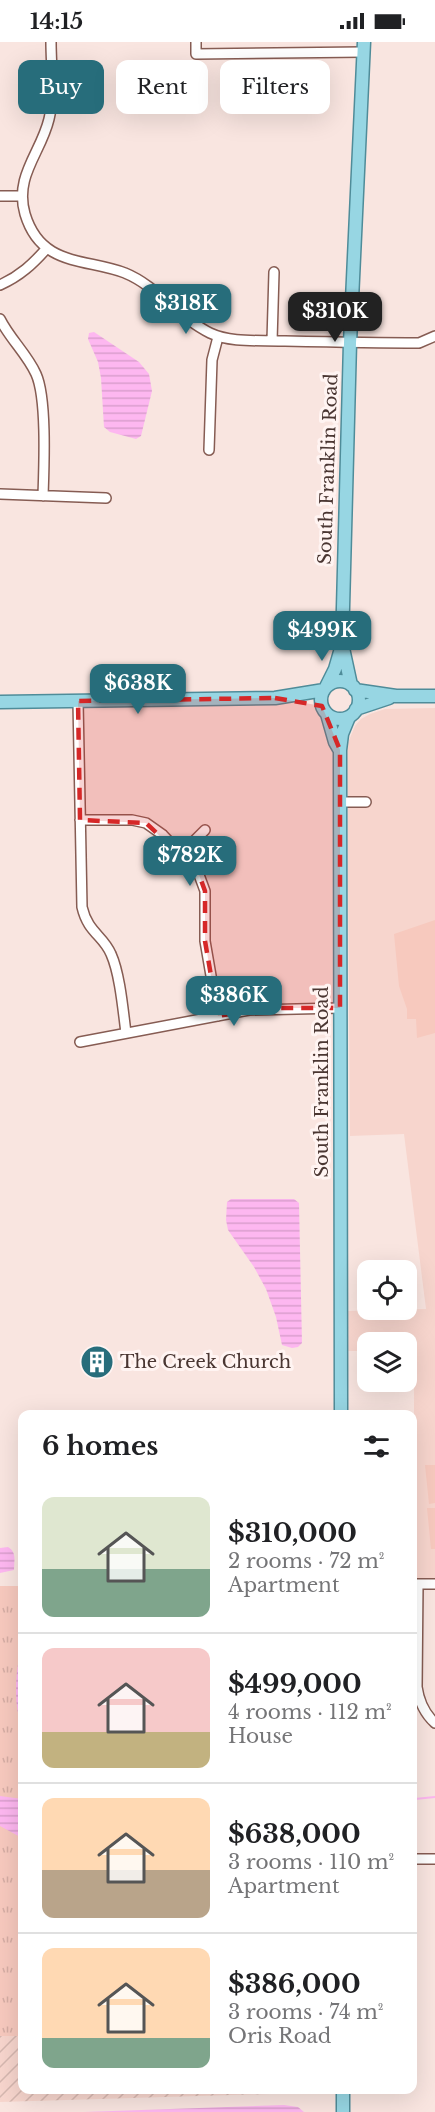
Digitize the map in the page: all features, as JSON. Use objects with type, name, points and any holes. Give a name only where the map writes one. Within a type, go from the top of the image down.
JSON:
[{"type":"main road","name":"South Franklin Road","points":[[325,689],[336,666],[342,645],[350,342],[364,47]]},
{"type":"main road","name":"South Franklin Road","points":[[342,645],[353,688]]},
{"type":"main road","points":[[0,702],[275,698],[325,689],[338,682],[353,688],[396,696],[435,696]]},
{"type":"main road","points":[[352,713],[358,700],[353,688]]},
{"type":"main road","points":[[324,710],[321,699],[325,689]]},
{"type":"main road","points":[[275,698],[303,700],[324,710],[336,719],[396,696]]},
{"type":"main road","name":"South Franklin Road","points":[[324,710],[340,750]]},
{"type":"main road","name":"South Franklin Road","points":[[341,1410],[340,750],[342,734],[352,713]]},
{"type":"main road","points":[[343,2094],[343,2112]]},
{"type":"street","points":[[51,42],[52,103],[49,119],[24,178],[22,196],[30,226],[47,248],[68,260],[116,270],[137,279],[194,324],[218,337],[419,343],[435,336]]},
{"type":"street","points":[[196,42],[196,54],[364,47]]},
{"type":"street","points":[[0,196],[22,196]]},
{"type":"street","points":[[0,285],[12,280],[30,267],[47,248]]},
{"type":"street","points":[[272,340],[273,272]]},
{"type":"street","points":[[0,320],[36,374],[40,389],[44,461],[43,496]]},
{"type":"street","points":[[209,450],[212,363],[218,337]]},
{"type":"street","points":[[0,494],[106,498]]},
{"type":"street","points":[[78,701],[83,910],[92,930],[105,944],[114,959],[126,1033]]},
{"type":"street","points":[[340,802],[366,802]]},
{"type":"street","points":[[80,820],[139,821],[155,828],[200,875],[205,888],[204,935],[218,1016]]},
{"type":"street","points":[[181,854],[205,830]]},
{"type":"street","points":[[80,1041],[268,1008],[340,1008]]},
{"type":"street","points":[[417,1584],[435,1584]]},
{"type":"street","points":[[417,1687],[419,1700],[435,1723]]},
{"type":"street","points":[[417,1858],[435,1859]]},
{"type":"highlighted area","points":[[275,698],[322,706],[340,750],[340,1008],[268,1008],[218,1016],[205,941],[205,891],[198,872],[146,823],[80,820],[78,701]]},
{"type":"shaded area","points":[[94,332],[139,362],[149,374],[152,391],[141,436],[136,439],[110,432],[104,427],[101,378],[98,362],[88,339],[89,333]]},
{"type":"shaded area","points":[[435,708],[435,1578],[417,1578],[417,1410],[414,1410],[414,1392],[417,1392],[417,1332],[357,1332],[357,1351],[348,1351],[347,1311],[357,1311],[357,1320],[417,1320],[417,1309],[426,1309],[404,1134],[350,1136],[347,745],[355,726],[370,714],[385,709]]},
{"type":"shaded area","points":[[231,1199],[294,1199],[299,1203],[302,1343],[298,1347],[282,1345],[276,1317],[266,1289],[254,1267],[228,1230],[227,1202]]},
{"type":"shaded area","points":[[8,1547],[14,1554],[14,1570],[0,1573],[0,1548]]},
{"type":"shaded area","points":[[18,1666],[18,1712],[17,1708]]},
{"type":"shaded area","points":[[0,1796],[18,1798],[18,1836],[0,1826]]},
{"type":"shaded area","points":[[0,2036],[18,2036],[18,2094],[268,2094],[0,2102]]},
{"type":"shaded area","points":[[284,2105],[298,2107],[304,2112],[84,2112]]},
{"type":"green space","points":[[435,920],[435,1033],[417,1038],[416,1019],[407,1019],[407,1009],[399,986],[394,934]]},
{"type":"green space","points":[[425,1465],[435,1465],[435,1503],[429,1504]]},
{"type":"green space","points":[[427,1508],[435,1508],[435,1549],[431,1549]]},
{"type":"green space","points":[[0,1586],[18,1586],[18,2036],[0,2036]]},
{"type":"waterway","points":[[417,1799],[435,1797]]},
{"type":"place","name":"The Creek Church","points":[[97,1362]]}]
